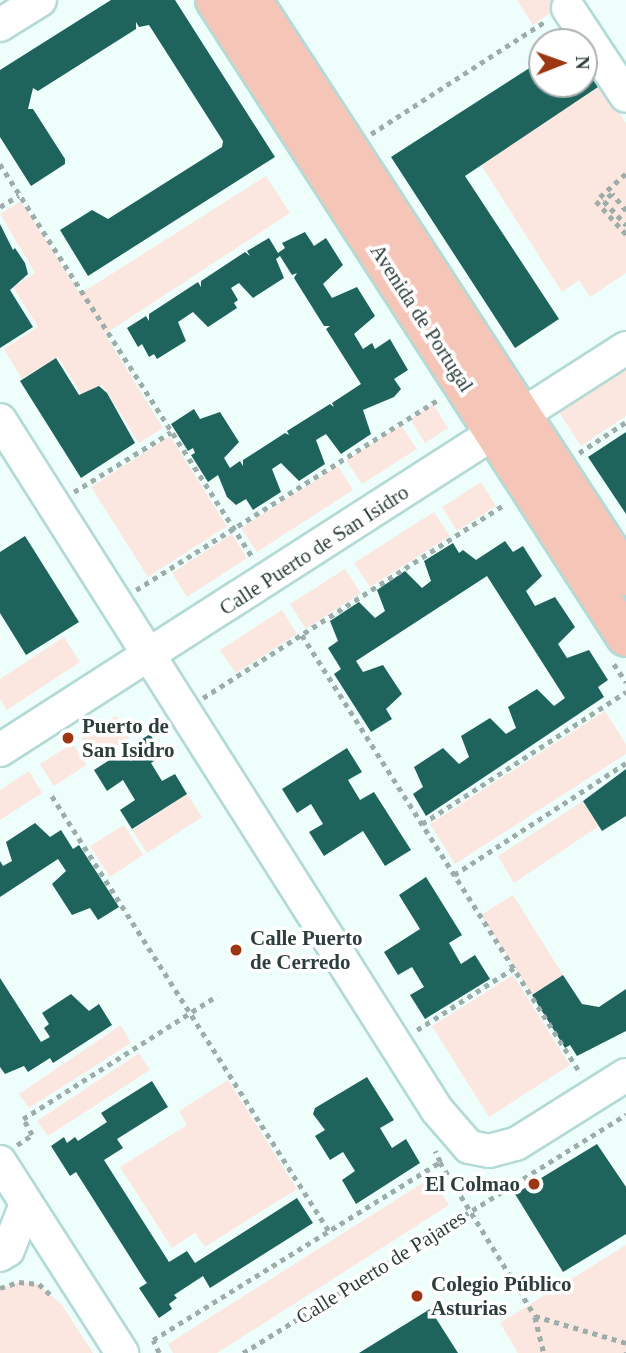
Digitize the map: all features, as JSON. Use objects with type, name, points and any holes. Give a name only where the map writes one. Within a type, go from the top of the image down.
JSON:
[{"type":"main road","name":"Avenida de Portugal","points":[[215,0],[509,425],[556,467],[626,576]]},
{"type":"main road","name":"Avenida de Portugal","points":[[252,0],[509,425],[626,636]]},
{"type":"street","points":[[0,25],[40,0]]},
{"type":"street","points":[[568,8],[626,96]]},
{"type":"street","name":"Calle Puerto de San Isidro","points":[[0,750],[626,348]]},
{"type":"street","points":[[0,420],[149,656],[441,1134],[469,1147],[488,1151],[516,1144],[626,1075]]},
{"type":"street","points":[[5,1156],[26,1204],[122,1353]]},
{"type":"street","points":[[0,1255],[8,1250],[26,1204]]},
{"type":"path","points":[[369,135],[568,8]]},
{"type":"path","points":[[0,164],[253,558]]},
{"type":"path","points":[[626,174],[596,201],[626,234]]},
{"type":"path","points":[[626,211],[612,194],[604,201],[626,225]]},
{"type":"path","points":[[0,207],[19,195]]},
{"type":"path","points":[[131,593],[443,396]]},
{"type":"path","points":[[556,467],[626,422]]},
{"type":"path","points":[[68,495],[171,432]]},
{"type":"path","points":[[200,700],[509,501]]},
{"type":"path","points":[[302,635],[594,1095]]},
{"type":"path","points":[[422,824],[626,692]]},
{"type":"path","points":[[454,874],[626,762]]},
{"type":"path","points":[[52,796],[329,1231]]},
{"type":"path","points":[[416,1031],[514,968]]},
{"type":"path","points":[[5,1156],[33,1135],[23,1119],[217,996]]},
{"type":"path","name":"Calle Puerto de Pajares","points":[[243,1353],[626,1115]]},
{"type":"path","points":[[441,1134],[440,1163],[535,1316],[544,1353]]},
{"type":"path","points":[[159,1353],[153,1340],[440,1163]]},
{"type":"path","points":[[0,1288],[19,1282],[39,1284],[62,1305]]},
{"type":"path","points":[[535,1316],[626,1343]]},
{"type":"shaded area","points":[[517,0],[569,0],[533,25]]},
{"type":"shaded area","points":[[601,85],[626,123],[626,273],[590,297],[579,280],[562,292],[481,165],[582,98],[598,98],[598,87]]},
{"type":"shaded area","points":[[266,176],[290,213],[105,334],[163,428],[139,443],[102,385],[83,397],[58,357],[22,379],[4,349],[38,327],[13,287],[35,273],[0,214],[21,201],[80,294]]},
{"type":"shaded area","points":[[626,365],[626,416],[581,446],[557,409]]},
{"type":"shaded area","points":[[433,404],[448,428],[425,443],[410,419]]},
{"type":"shaded area","points":[[401,425],[417,449],[362,484],[346,460]]},
{"type":"shaded area","points":[[170,436],[227,526],[148,577],[91,487]]},
{"type":"shaded area","points":[[338,466],[353,490],[257,552],[241,528]]},
{"type":"shaded area","points":[[481,482],[496,506],[457,531],[442,507]]},
{"type":"shaded area","points":[[434,512],[450,536],[370,587],[354,563]]},
{"type":"shaded area","points":[[232,534],[247,558],[187,597],[172,573]]},
{"type":"shaded area","points":[[345,569],[361,593],[306,629],[290,604]]},
{"type":"shaded area","points":[[282,610],[297,634],[236,673],[220,650]]},
{"type":"shaded area","points":[[64,637],[80,662],[7,710],[0,699],[0,679]]},
{"type":"shaded area","points":[[605,711],[626,744],[626,754],[455,864],[430,824]]},
{"type":"shaded area","points":[[116,716],[129,738],[95,760],[81,738]]},
{"type":"shaded area","points":[[73,743],[86,765],[54,786],[40,764]]},
{"type":"shaded area","points":[[29,771],[42,793],[0,820],[0,790]]},
{"type":"shaded area","points":[[187,794],[202,817],[147,853],[132,830]]},
{"type":"shaded area","points":[[583,801],[599,826],[514,883],[498,856]]},
{"type":"shaded area","points":[[124,825],[143,855],[110,877],[90,846]]},
{"type":"shaded area","points":[[513,895],[563,975],[532,995],[481,915]]},
{"type":"shaded area","points":[[513,975],[570,1065],[489,1117],[432,1026]]},
{"type":"shaded area","points":[[121,1025],[131,1043],[29,1108],[19,1094]]},
{"type":"shaded area","points":[[139,1053],[150,1070],[48,1136],[37,1121]]},
{"type":"shaded area","points":[[228,1080],[297,1189],[205,1247],[195,1233],[172,1248],[120,1167],[187,1125],[179,1111]]},
{"type":"shaded area","points":[[432,1177],[449,1205],[217,1353],[173,1353],[168,1344]]},
{"type":"shaded area","points":[[626,1245],[626,1353],[518,1353],[500,1323]]},
{"type":"shaded area","points":[[19,1282],[39,1284],[62,1305],[93,1353],[0,1353],[0,1288]]},
{"type":"building","points":[[111,0],[175,0],[275,157],[88,276],[60,230],[92,210],[108,219],[222,147],[223,141],[149,25],[139,27],[136,22],[136,29],[38,91],[33,88],[28,109],[33,109],[65,159],[65,164],[31,186],[0,137],[0,70]]},
{"type":"building","points":[[528,69],[528,98],[582,98],[465,176],[559,319],[515,348],[391,157]]},
{"type":"building","points":[[0,224],[13,250],[15,248],[25,263],[28,274],[10,290],[33,327],[0,348]]},
{"type":"building","points":[[305,232],[314,246],[326,238],[343,265],[323,284],[332,298],[357,287],[375,316],[354,334],[363,349],[372,343],[375,349],[390,339],[408,370],[394,379],[401,389],[394,397],[363,410],[371,434],[341,454],[326,434],[316,440],[325,464],[299,481],[281,463],[272,469],[281,492],[253,510],[246,499],[236,505],[227,497],[218,475],[208,482],[191,455],[195,453],[193,448],[188,451],[171,424],[194,409],[200,419],[220,412],[239,442],[224,458],[230,468],[240,461],[243,466],[243,460],[285,433],[289,435],[287,431],[330,404],[334,407],[332,403],[361,384],[326,329],[330,326],[324,326],[294,278],[297,273],[292,275],[280,256],[276,259],[284,278],[253,298],[239,283],[231,288],[238,300],[234,303],[237,308],[208,327],[193,312],[178,322],[186,341],[157,359],[154,354],[149,357],[142,344],[138,347],[127,328],[146,316],[149,321],[149,314],[198,282],[201,287],[201,281],[245,252],[250,256],[247,251],[269,238],[278,253],[285,248],[282,243]]},
{"type":"building","points":[[56,358],[79,395],[99,386],[107,393],[135,443],[81,478],[20,381]]},
{"type":"building","points":[[626,432],[626,514],[588,457]]},
{"type":"building","points":[[25,536],[79,622],[26,655],[0,613],[0,552]]},
{"type":"building","points":[[505,541],[513,552],[523,546],[542,576],[526,591],[535,606],[555,597],[575,627],[558,644],[567,658],[589,650],[608,680],[598,687],[604,697],[426,816],[413,794],[423,787],[414,767],[443,748],[459,764],[469,757],[461,736],[490,718],[506,734],[516,728],[508,707],[537,689],[554,706],[565,698],[487,576],[356,661],[363,672],[383,665],[402,694],[386,709],[392,719],[371,732],[334,674],[341,669],[328,648],[338,641],[330,621],[359,602],[375,618],[385,611],[377,590],[405,571],[422,588],[431,581],[424,561],[453,543],[459,553],[463,550],[476,560]]},
{"type":"building","points":[[150,734],[163,755],[151,763],[162,781],[175,774],[187,794],[132,829],[120,810],[135,800],[123,780],[107,791],[94,770]]},
{"type":"building","points":[[347,748],[362,772],[348,780],[360,800],[374,792],[411,850],[385,866],[363,831],[324,856],[309,832],[323,824],[311,804],[297,813],[282,789]]},
{"type":"building","points":[[626,769],[626,816],[602,831],[583,801]]},
{"type":"building","points":[[35,823],[50,837],[61,830],[73,849],[79,845],[119,907],[98,920],[90,908],[72,915],[52,884],[66,871],[58,859],[0,897],[0,861],[3,866],[12,861],[6,842]]},
{"type":"building","points":[[426,877],[462,935],[449,943],[461,964],[475,955],[490,979],[425,1019],[410,995],[424,987],[412,967],[398,975],[384,952],[420,929],[399,895]]},
{"type":"building","points":[[563,975],[582,1004],[599,1007],[626,989],[626,1031],[577,1056],[570,1045],[565,1048],[532,995]]},
{"type":"building","points":[[0,978],[41,1042],[50,1037],[44,1028],[49,1024],[42,1013],[71,994],[89,1011],[99,1004],[112,1025],[53,1063],[50,1058],[28,1072],[24,1066],[5,1074],[0,1067]]},
{"type":"building","points":[[367,1077],[394,1120],[380,1128],[392,1148],[406,1139],[420,1163],[356,1204],[342,1180],[355,1171],[343,1152],[330,1160],[315,1136],[325,1130],[313,1114],[315,1108]]},
{"type":"building","points":[[152,1081],[168,1107],[117,1139],[123,1148],[104,1160],[169,1262],[187,1251],[195,1263],[297,1198],[313,1223],[210,1288],[203,1276],[174,1295],[177,1298],[169,1304],[172,1309],[159,1318],[139,1288],[147,1283],[76,1172],[70,1176],[51,1146],[64,1137],[67,1143],[75,1137],[78,1141],[107,1122],[101,1113]]},
{"type":"building","points":[[597,1144],[626,1187],[626,1234],[563,1272],[515,1194]]},
{"type":"building","points":[[430,1309],[458,1353],[359,1353]]},
{"type":"place","name":"Puerto de San Isidro","points":[[68,738]]},
{"type":"place","name":"Calle Puerto de Cerredo","points":[[236,950]]},
{"type":"place","name":"El Colmao","points":[[534,1184]]},
{"type":"place","name":"Colegio Público Asturias","points":[[417,1296]]}]
